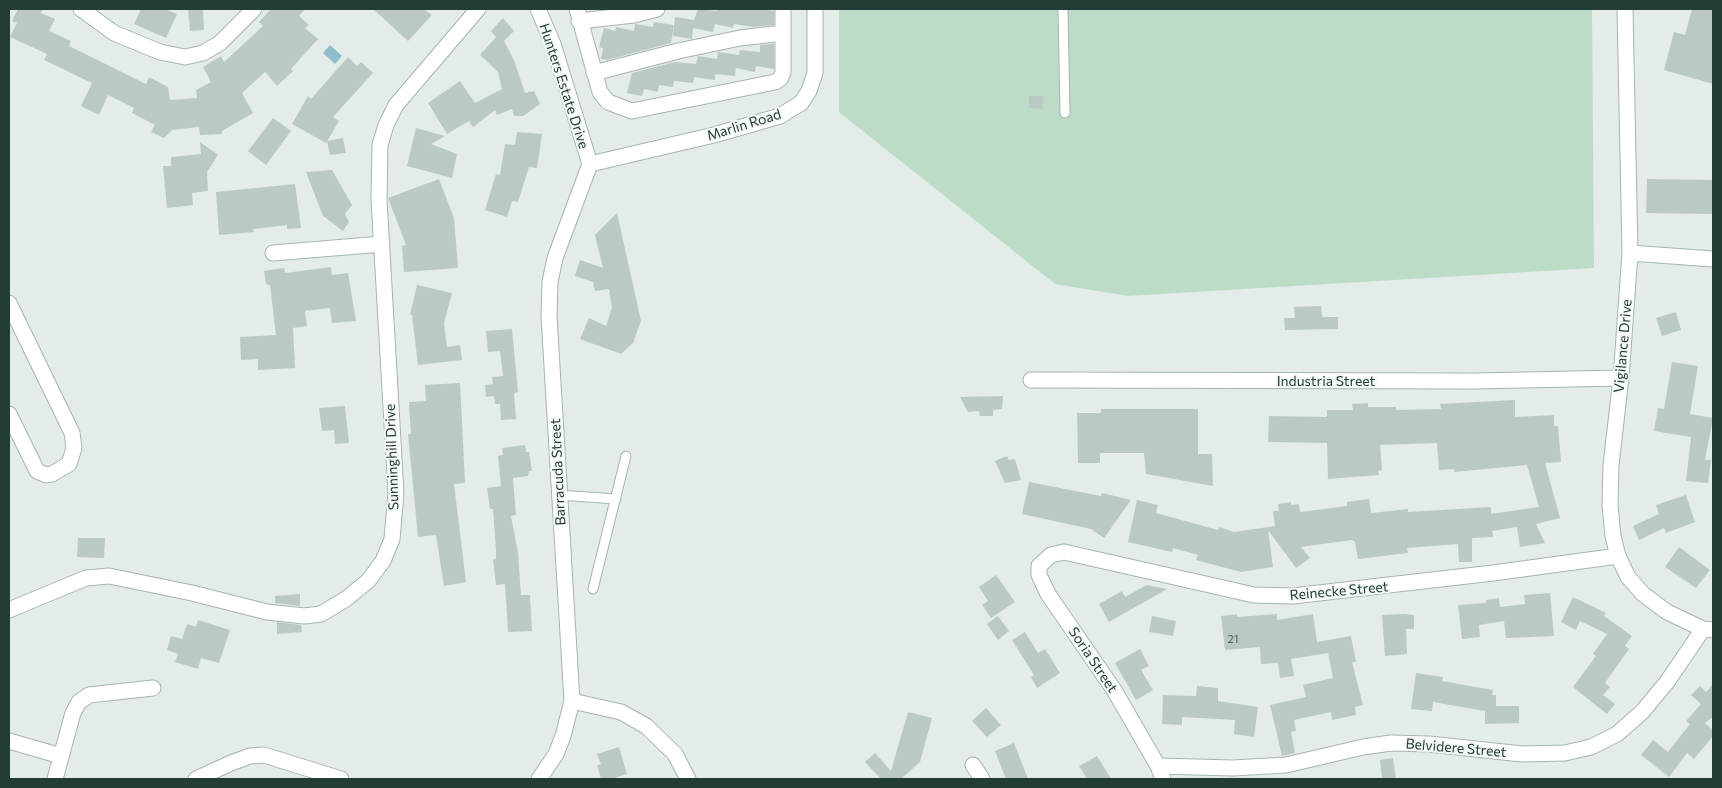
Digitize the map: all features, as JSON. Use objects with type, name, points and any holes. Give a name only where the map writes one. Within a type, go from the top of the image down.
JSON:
[{"type":"street","points":[[82,9],[114,33],[160,52],[185,57],[203,53],[220,43],[254,9]]},
{"type":"street","name":"Sunninghill Drive","points":[[9,610],[86,578],[109,576],[183,591],[267,612],[304,616],[321,614],[346,599],[368,581],[383,561],[392,540],[395,502],[382,244],[380,145],[386,125],[396,105],[478,9]]},
{"type":"street","name":"Hunters Estate Drive","points":[[538,9],[553,44],[590,164]]},
{"type":"street","points":[[658,9],[634,15],[578,15],[600,92],[608,102],[632,111],[780,79],[783,73],[782,9]]},
{"type":"street","name":"Marlin Road","points":[[590,164],[714,135],[780,116],[801,103],[810,92],[815,74],[815,9]]},
{"type":"street","name":"Vigilance Drive","points":[[1625,9],[1630,253],[1621,378],[1611,465],[1610,505],[1618,556],[1628,576],[1643,594],[1667,612],[1708,630]]},
{"type":"street","points":[[594,73],[678,50],[740,38],[783,33]]},
{"type":"street","name":"Barracuda Street","points":[[539,779],[556,754],[572,701],[549,316],[550,282],[555,258],[590,164]]},
{"type":"street","points":[[274,253],[382,244]]},
{"type":"street","points":[[1630,253],[1713,259]]},
{"type":"street","points":[[9,303],[72,433],[74,448],[69,464],[52,474],[46,475],[37,471],[9,414]]},
{"type":"street","name":"Industria Street","points":[[1031,380],[1475,381],[1621,378]]},
{"type":"street","name":"Reinecke Street","points":[[1064,552],[1254,596],[1293,596],[1360,590],[1618,556]]},
{"type":"street","name":"Soria Street","points":[[1064,552],[1051,555],[1038,566],[1048,594],[1114,690],[1161,772]]},
{"type":"street","name":"Belvidere Street","points":[[1161,772],[1286,765],[1363,747],[1391,743],[1429,744],[1522,754],[1565,753],[1591,747],[1617,734],[1642,712],[1708,630]]},
{"type":"street","points":[[55,779],[73,713],[79,702],[89,695],[152,688]]},
{"type":"street","points":[[572,701],[621,712],[646,726],[675,754],[688,779]]},
{"type":"street","points":[[9,741],[61,756]]},
{"type":"street","points":[[196,779],[231,762],[250,756],[264,755],[341,779]]},
{"type":"street","points":[[973,765],[982,779]]},
{"type":"lane","points":[[1063,9],[1066,112]]},
{"type":"lane","points":[[594,588],[626,456]]},
{"type":"lane","points":[[559,495],[616,499]]},
{"type":"green space","points":[[839,9],[1592,9],[1594,268],[1128,296],[1055,284],[839,112]]},
{"type":"water","points":[[330,45],[342,56],[335,64],[323,53]]},
{"type":"building","points":[[18,9],[43,9],[41,13],[55,19],[49,31],[71,41],[69,46],[146,84],[149,77],[168,87],[170,100],[197,98],[196,90],[211,82],[203,67],[221,56],[224,62],[263,26],[259,22],[271,9],[305,9],[299,16],[309,25],[305,28],[318,39],[291,69],[293,71],[277,86],[265,72],[242,93],[253,113],[222,131],[222,134],[200,135],[199,127],[172,130],[164,138],[151,132],[155,125],[132,113],[134,108],[108,95],[99,115],[81,106],[92,83],[44,60],[47,54],[10,37],[17,23],[12,21]]},
{"type":"building","points":[[141,9],[164,9],[177,14],[166,38],[134,24]]},
{"type":"building","points":[[188,9],[203,9],[204,30],[190,31]]},
{"type":"building","points":[[373,9],[424,9],[432,15],[408,41]]},
{"type":"building","points":[[698,9],[717,11],[717,9],[761,9],[774,11],[774,25],[753,27],[734,24],[733,28],[715,24],[713,32],[693,28],[692,39],[673,36],[675,17],[694,20]]},
{"type":"building","points":[[1692,9],[1713,9],[1713,84],[1664,70],[1674,32],[1685,35]]},
{"type":"building","points":[[503,18],[514,31],[504,41],[514,60],[525,93],[534,91],[540,104],[523,116],[514,116],[512,109],[497,115],[495,110],[473,127],[469,121],[447,134],[428,103],[460,81],[475,103],[502,89],[498,72],[480,55],[496,37],[491,31]]},
{"type":"building","points":[[654,22],[674,25],[671,43],[607,60],[601,59],[603,48],[599,47],[604,28],[615,31],[616,27],[634,31],[635,24],[653,27]]},
{"type":"building","points":[[774,44],[774,69],[756,66],[755,72],[736,68],[735,76],[715,74],[715,80],[694,77],[693,83],[674,81],[673,87],[659,85],[658,92],[644,89],[642,96],[627,93],[632,73],[675,62],[696,64],[698,56],[717,59],[718,52],[739,55],[740,50],[760,52],[760,45]]},
{"type":"building","points":[[348,57],[357,66],[361,62],[373,73],[333,117],[339,121],[326,143],[292,124],[308,96],[311,99]]},
{"type":"building","points":[[1029,96],[1044,96],[1043,109],[1029,108]]},
{"type":"building","points":[[273,118],[291,131],[266,165],[248,151]]},
{"type":"building","points":[[416,128],[445,136],[431,144],[457,154],[452,178],[407,166]]},
{"type":"building","points":[[517,132],[542,134],[537,168],[529,167],[518,202],[512,201],[507,217],[485,210],[496,174],[500,175],[505,144],[515,145]]},
{"type":"building","points":[[343,138],[346,153],[330,155],[327,141]]},
{"type":"building","points":[[200,142],[218,155],[207,172],[208,191],[192,193],[193,205],[167,208],[163,166],[171,166],[171,157],[201,154]]},
{"type":"building","points":[[332,170],[352,205],[345,214],[349,222],[343,231],[323,216],[306,172]]},
{"type":"building","points":[[439,179],[454,218],[458,268],[404,272],[402,246],[406,245],[388,198]]},
{"type":"building","points":[[1647,179],[1713,180],[1713,214],[1646,213]]},
{"type":"building","points":[[295,184],[301,228],[287,229],[287,225],[253,229],[254,232],[219,235],[216,192]]},
{"type":"building","points":[[617,213],[641,321],[633,343],[621,354],[580,339],[589,318],[606,326],[612,308],[609,289],[595,291],[593,282],[575,276],[580,260],[603,268],[595,235]]},
{"type":"building","points":[[331,267],[332,275],[348,273],[356,321],[332,323],[330,308],[305,311],[307,326],[293,328],[295,368],[258,370],[258,359],[241,360],[240,337],[276,335],[270,285],[266,284],[264,271],[284,268],[285,273]]},
{"type":"building","points":[[417,285],[452,293],[444,323],[447,347],[460,345],[462,360],[418,365],[412,315],[410,315]]},
{"type":"building","points":[[1321,306],[1322,317],[1338,317],[1338,329],[1285,330],[1284,318],[1295,318],[1294,307]]},
{"type":"building","points":[[1676,312],[1681,330],[1662,336],[1656,318]]},
{"type":"building","points":[[512,329],[518,392],[514,393],[516,419],[501,420],[500,404],[495,404],[494,396],[486,397],[485,385],[493,384],[492,377],[503,376],[500,351],[488,352],[486,331]]},
{"type":"building","points":[[1672,362],[1698,366],[1690,414],[1713,418],[1705,460],[1711,460],[1708,483],[1686,481],[1691,437],[1654,431],[1658,408],[1664,409]]},
{"type":"building","points":[[460,383],[465,483],[454,484],[466,582],[444,586],[436,535],[418,537],[408,434],[411,434],[409,402],[426,401],[425,385]]},
{"type":"building","points":[[1003,396],[1002,409],[993,410],[993,416],[980,416],[979,411],[968,412],[960,397]]},
{"type":"building","points":[[1515,400],[1515,417],[1554,415],[1554,426],[1558,426],[1561,462],[1545,463],[1560,518],[1536,524],[1545,543],[1520,547],[1517,527],[1492,531],[1493,537],[1472,538],[1472,562],[1459,562],[1458,544],[1407,548],[1408,553],[1358,559],[1355,542],[1352,540],[1301,547],[1310,558],[1296,568],[1268,530],[1273,567],[1241,572],[1196,560],[1198,555],[1173,548],[1172,552],[1128,542],[1137,500],[1158,505],[1156,513],[1218,530],[1219,527],[1234,532],[1275,526],[1273,511],[1279,511],[1278,504],[1291,502],[1291,505],[1299,504],[1300,512],[1347,506],[1347,502],[1369,499],[1371,513],[1408,509],[1408,512],[1491,507],[1491,514],[1539,507],[1527,465],[1454,472],[1454,469],[1439,470],[1437,443],[1380,445],[1382,470],[1378,471],[1379,475],[1328,479],[1327,443],[1268,442],[1269,416],[1327,417],[1327,410],[1353,410],[1352,404],[1368,403],[1368,407],[1396,407],[1396,410],[1441,409],[1440,404]]},
{"type":"building","points":[[345,406],[349,443],[335,444],[334,430],[322,431],[319,408]]},
{"type":"building","points":[[1101,409],[1198,409],[1198,454],[1212,454],[1213,486],[1146,474],[1144,453],[1100,453],[1100,463],[1078,463],[1077,413],[1101,413]]},
{"type":"building","points":[[525,445],[526,452],[529,452],[532,471],[529,471],[528,476],[513,478],[516,515],[511,516],[518,552],[521,595],[530,595],[532,631],[508,632],[505,584],[496,585],[493,560],[496,559],[496,550],[493,509],[490,509],[487,488],[501,486],[498,456],[503,455],[502,448]]},
{"type":"building","points":[[1007,456],[1009,460],[1015,459],[1021,480],[1005,483],[995,461]]},
{"type":"building","points":[[1029,482],[1101,496],[1102,493],[1131,500],[1104,538],[1091,529],[1022,514]]},
{"type":"building","points":[[1686,495],[1695,522],[1666,533],[1664,528],[1639,540],[1633,526],[1659,514],[1656,505]]},
{"type":"building","points":[[78,538],[105,538],[104,558],[77,557]]},
{"type":"building","points":[[1679,547],[1710,570],[1696,588],[1665,567]]},
{"type":"building","points":[[996,575],[1015,602],[991,618],[982,605],[988,601],[979,587]]},
{"type":"building","points":[[1147,585],[1167,589],[1109,622],[1099,604],[1122,591],[1125,597]]},
{"type":"building","points":[[1550,593],[1554,636],[1506,638],[1504,621],[1479,625],[1480,637],[1462,639],[1458,605],[1486,603],[1486,600],[1499,598],[1500,607],[1525,604],[1524,595]]},
{"type":"building","points":[[300,594],[300,606],[275,603],[275,596]]},
{"type":"building","points":[[1573,597],[1606,613],[1604,616],[1632,636],[1625,646],[1629,649],[1605,683],[1610,687],[1603,695],[1615,704],[1607,714],[1573,687],[1596,656],[1593,654],[1607,634],[1580,621],[1576,630],[1561,622]]},
{"type":"building","points":[[1237,614],[1237,617],[1277,614],[1277,620],[1313,614],[1317,642],[1351,636],[1356,662],[1352,662],[1363,705],[1355,707],[1356,715],[1332,720],[1331,712],[1294,720],[1296,731],[1291,732],[1295,753],[1282,756],[1270,705],[1306,697],[1303,685],[1333,678],[1328,653],[1291,659],[1294,676],[1280,678],[1278,663],[1261,664],[1260,647],[1225,650],[1221,616]]},
{"type":"building","points":[[1382,615],[1414,615],[1414,629],[1406,629],[1407,654],[1385,656]]},
{"type":"building","points":[[998,616],[1009,631],[998,640],[987,624]]},
{"type":"building","points":[[1152,616],[1176,621],[1173,636],[1149,632]]},
{"type":"building","points":[[198,620],[230,630],[219,663],[201,658],[198,669],[175,662],[178,654],[167,650],[171,636],[182,639],[187,624],[196,627]]},
{"type":"building","points":[[277,622],[301,625],[302,632],[277,634]]},
{"type":"building","points":[[1025,632],[1038,653],[1045,649],[1060,673],[1037,688],[1031,677],[1034,675],[1012,640]]},
{"type":"building","points":[[1140,649],[1149,666],[1141,670],[1153,690],[1136,700],[1115,663]]},
{"type":"building","points":[[1416,673],[1443,677],[1442,681],[1493,690],[1492,695],[1496,695],[1496,706],[1519,706],[1519,723],[1485,724],[1485,711],[1433,702],[1432,711],[1411,709]]},
{"type":"building","points":[[1713,684],[1713,717],[1705,723],[1713,730],[1713,736],[1694,759],[1687,753],[1669,777],[1641,755],[1653,740],[1668,752],[1690,724],[1686,721],[1701,704],[1691,695],[1700,686],[1706,692]]},
{"type":"building","points":[[1197,686],[1218,688],[1218,701],[1258,707],[1254,737],[1234,734],[1235,720],[1182,717],[1182,725],[1162,724],[1163,695],[1196,696]]},
{"type":"building","points":[[986,708],[1001,725],[987,737],[972,721]]},
{"type":"building","points":[[908,712],[932,718],[920,762],[901,779],[881,779],[865,762],[875,753],[891,771]]},
{"type":"building","points":[[1014,743],[1028,779],[1006,779],[995,751]]},
{"type":"building","points":[[619,747],[627,774],[611,779],[601,779],[597,765],[601,764],[597,754]]},
{"type":"building","points":[[1097,756],[1111,779],[1087,779],[1079,766]]},
{"type":"building","points":[[1393,758],[1396,779],[1382,779],[1380,760]]}]
